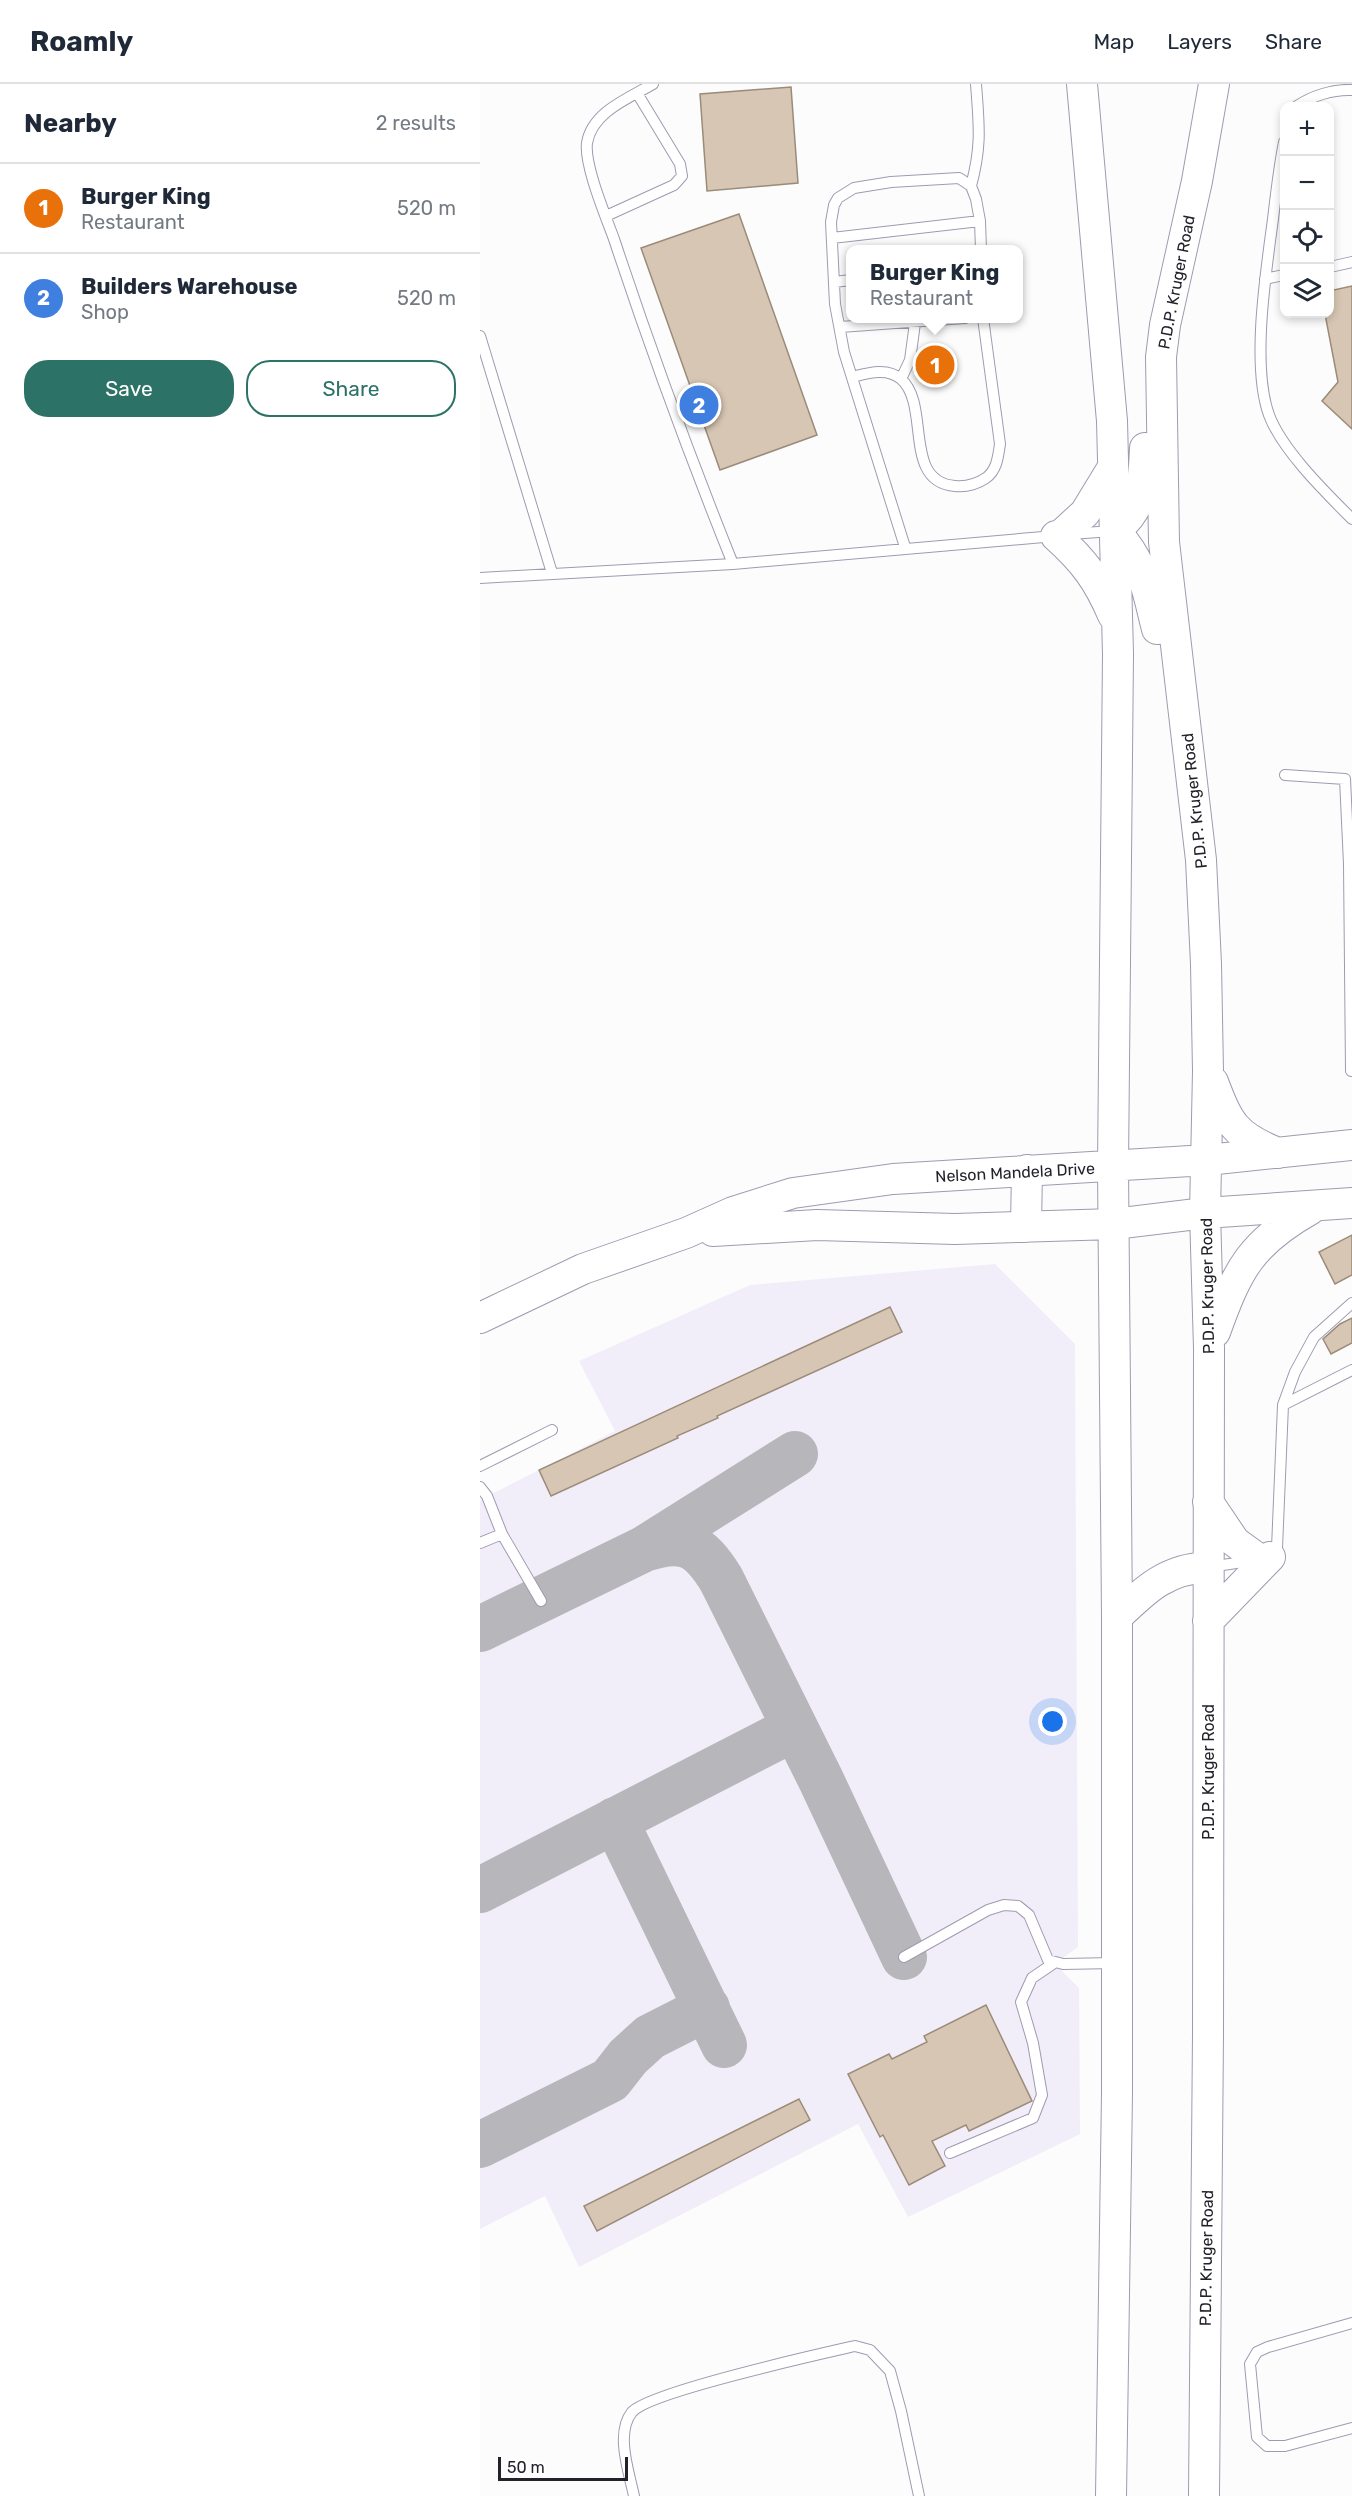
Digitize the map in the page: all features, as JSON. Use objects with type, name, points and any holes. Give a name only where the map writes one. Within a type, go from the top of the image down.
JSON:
[{"type":"street","points":[[1082,84],[1112,422],[1118,626],[1113,1167],[1118,1963],[1111,2496]]},
{"type":"street","name":"P.D.P. Kruger Road","points":[[1204,2496],[1208,2034],[1209,1348],[1205,1213],[1208,1160],[1208,1071],[1201,860],[1164,542],[1161,357],[1165,325],[1197,181],[1214,84]]},
{"type":"street","points":[[1115,531],[1134,512],[1142,493],[1150,391],[1161,357]]},
{"type":"street","points":[[1113,466],[1085,513],[1058,535],[1089,568],[1100,584],[1118,626]]},
{"type":"street","points":[[1115,531],[1134,553],[1150,595],[1165,652],[1179,677]]},
{"type":"street","points":[[1208,1071],[1226,1113],[1237,1130],[1259,1146],[1278,1153]]},
{"type":"street","name":"Nelson Mandela Drive","points":[[480,1318],[583,1269],[793,1193],[829,1186],[893,1179],[1208,1160],[1352,1145]]},
{"type":"street","points":[[1026,1227],[1027,1170]]},
{"type":"street","name":"Nelson Mandela Drive","points":[[686,1233],[817,1225],[955,1228],[1114,1224],[1205,1213],[1352,1203]]},
{"type":"street","points":[[1209,1348],[1233,1282],[1247,1260],[1260,1243],[1278,1228],[1314,1207]]},
{"type":"street","points":[[1075,1225],[1096,1250],[1115,1288]]},
{"type":"street","points":[[1208,1502],[1234,1542],[1265,1558],[1208,1621]]},
{"type":"street","points":[[1117,1617],[1141,1594],[1168,1575],[1193,1567],[1208,1567]]},
{"type":"lane","points":[[653,84],[604,114],[591,131],[587,144],[592,176],[690,459],[733,564]]},
{"type":"lane","points":[[976,84],[980,135],[979,155],[971,186],[980,221],[981,245]]},
{"type":"lane","points":[[1304,102],[1329,93],[1352,90]]},
{"type":"lane","points":[[606,216],[674,185],[682,176],[680,164],[637,93]]},
{"type":"lane","points":[[1282,156],[1265,279],[1261,363],[1264,396],[1270,416],[1281,436],[1321,488],[1352,519]]},
{"type":"lane","points":[[905,547],[852,377],[835,304],[832,238],[834,206],[838,198],[854,188],[891,182],[960,178],[971,186]]},
{"type":"lane","points":[[832,238],[980,221]]},
{"type":"lane","points":[[1334,266],[1352,262]]},
{"type":"lane","points":[[1265,279],[1280,276]]},
{"type":"lane","points":[[834,282],[846,281]]},
{"type":"lane","points":[[840,327],[915,323],[910,360],[901,379]]},
{"type":"lane","points":[[852,377],[880,371],[892,373],[901,379],[909,389],[929,473],[942,484],[970,486],[991,474],[998,460],[1000,444],[984,323]]},
{"type":"lane","points":[[480,336],[552,573]]},
{"type":"lane","points":[[480,578],[733,564],[905,547],[1115,531]]},
{"type":"lane","points":[[1285,775],[1348,778],[1351,864],[1350,1071]]},
{"type":"lane","points":[[1208,1567],[1265,1558],[1277,1548],[1283,1405],[1295,1372],[1314,1337],[1352,1303]]},
{"type":"lane","points":[[1283,1405],[1352,1370]]},
{"type":"lane","points":[[480,1466],[552,1430]]},
{"type":"lane","points":[[480,1487],[487,1496],[502,1534],[541,1601]]},
{"type":"lane","points":[[480,1544],[502,1534]]},
{"type":"lane","points":[[904,1957],[988,1910],[1004,1905],[1018,1906],[1029,1915],[1048,1960],[1054,1963],[1118,1963]]},
{"type":"lane","points":[[950,2153],[1033,2118],[1042,2095],[1034,2043],[1021,2002],[1032,1978],[1054,1963]]},
{"type":"lane","points":[[1352,2323],[1268,2347],[1257,2352],[1250,2364],[1257,2437],[1267,2446],[1285,2446],[1352,2428]]},
{"type":"lane","points":[[634,2496],[624,2438],[632,2411],[648,2401],[691,2387],[855,2346],[870,2350],[890,2371],[919,2496]]},
{"type":"shaded area","points":[[995,1264],[1075,1344],[1078,1947],[1063,1958],[1062,1971],[1079,1988],[1080,2134],[908,2217],[858,2124],[579,2267],[545,2196],[480,2229],[480,1500],[615,1431],[579,1361],[750,1285]]},
{"type":"building","points":[[791,87],[798,183],[707,191],[700,94]]},
{"type":"building","points":[[739,214],[817,435],[720,470],[641,248]]},
{"type":"building","points":[[1352,286],[1352,429],[1322,401],[1338,382],[1326,318],[1334,318],[1334,290]]},
{"type":"building","points":[[1352,1235],[1352,1275],[1335,1284],[1319,1252]]},
{"type":"building","points":[[890,1307],[902,1332],[717,1416],[718,1418],[677,1436],[678,1438],[551,1496],[539,1470]]},
{"type":"building","points":[[1352,1318],[1352,1343],[1331,1354],[1323,1339],[1340,1324]]},
{"type":"building","points":[[986,2005],[1032,2101],[969,2131],[966,2125],[932,2141],[945,2166],[909,2185],[883,2135],[880,2137],[848,2074],[889,2054],[892,2059],[927,2042],[924,2036]]},
{"type":"building","points":[[799,2099],[810,2120],[597,2231],[584,2206]]},
{"type":"taxiway","points":[[644,1549],[795,1454]]},
{"type":"taxiway","points":[[480,1629],[644,1549],[670,1543],[689,1546],[698,1551],[721,1579],[821,1780],[904,1957]]},
{"type":"taxiway","points":[[480,1890],[795,1728]]},
{"type":"taxiway","points":[[615,1820],[724,2045]]},
{"type":"taxiway","points":[[480,2145],[610,2080],[628,2057],[650,2037],[707,2008]]},
{"type":"place","name":"Burger King","points":[[935,365]]},
{"type":"place","name":"Builders Warehouse","points":[[699,405]]}]
